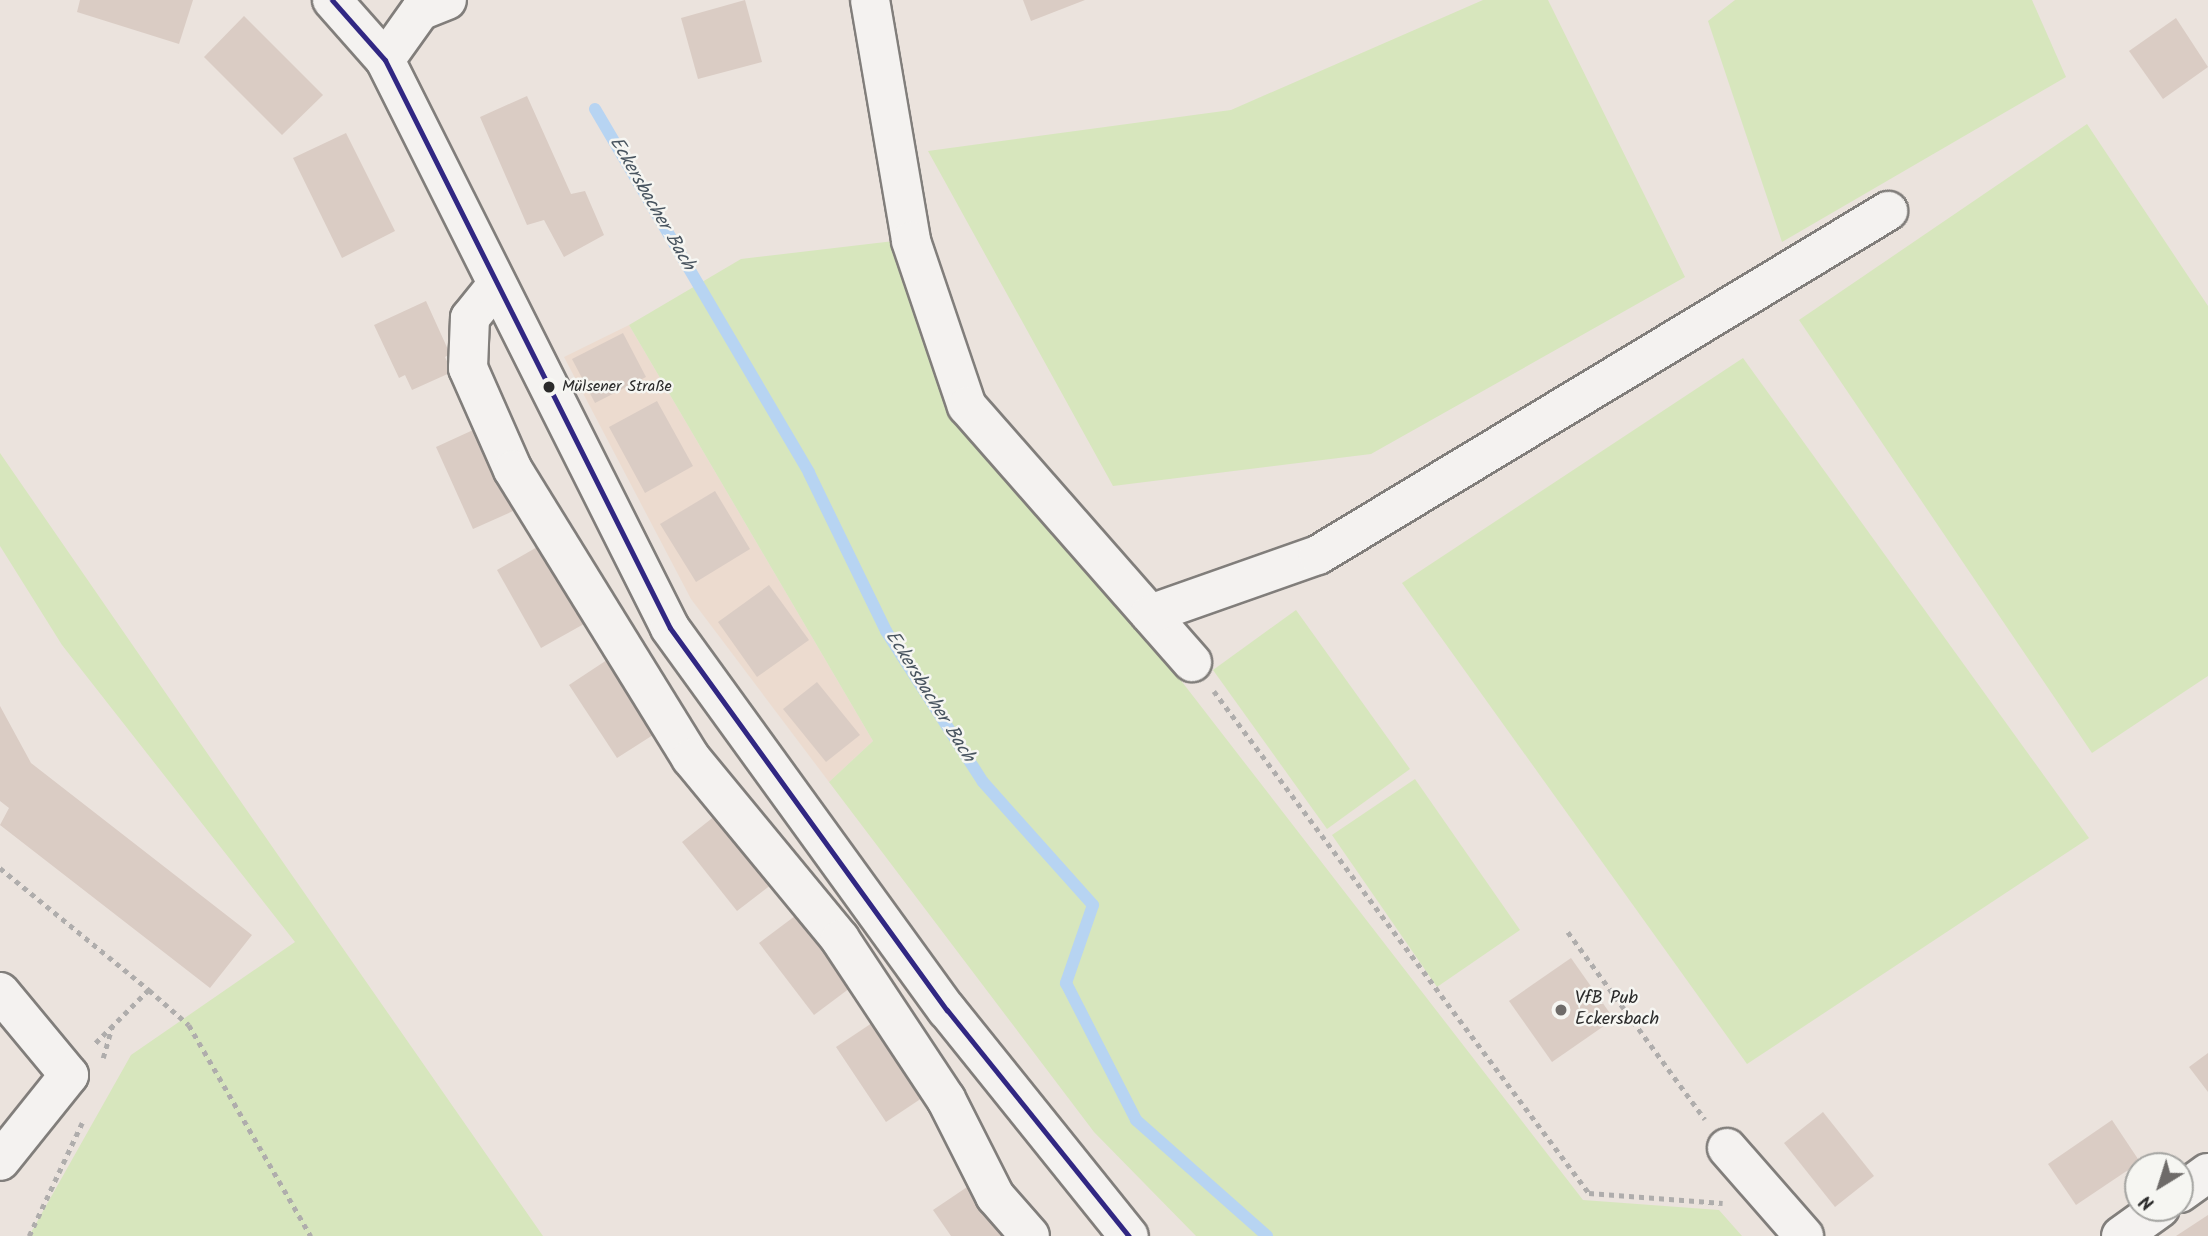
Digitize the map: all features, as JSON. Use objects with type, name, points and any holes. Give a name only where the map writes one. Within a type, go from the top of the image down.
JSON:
[{"type":"street","points":[[332,0],[385,60],[495,287],[670,628],[947,1010],[1129,1236]]},
{"type":"street","points":[[385,60],[420,11],[447,0]]},
{"type":"street","points":[[870,0],[911,241],[967,406],[1192,662]]},
{"type":"street","points":[[1150,614],[1318,555],[1888,211]]},
{"type":"street","points":[[495,287],[470,318],[468,368],[513,470],[691,758],[840,939],[946,1099],[995,1196],[1030,1236]]},
{"type":"street","points":[[0,992],[69,1075],[0,1161]]},
{"type":"street","points":[[1727,1148],[1804,1236]]},
{"type":"street","points":[[2120,1236],[2140,1222]]},
{"type":"path","points":[[1192,662],[1590,1193],[1779,1207]]},
{"type":"path","points":[[0,868],[189,1025],[311,1236]]},
{"type":"path","points":[[1568,932],[1727,1148]]},
{"type":"path","points":[[69,1075],[112,1024],[149,990]]},
{"type":"shaded area","points":[[629,325],[873,741],[829,782],[691,599],[564,357]]},
{"type":"green space","points":[[1483,0],[1548,0],[1685,277],[1371,454],[1113,486],[928,151],[1231,110]]},
{"type":"green space","points":[[1735,0],[2032,0],[2066,77],[1782,242],[1708,21]]},
{"type":"green space","points":[[2087,124],[2208,306],[2208,676],[2092,753],[1799,320]]},
{"type":"green space","points":[[894,241],[1051,523],[1169,665],[1583,1200],[1719,1210],[1742,1236],[1196,1236],[1094,1132],[829,782],[873,741],[629,325],[741,259]]},
{"type":"green space","points":[[1743,358],[2089,838],[1747,1064],[1402,583]]},
{"type":"green space","points":[[0,453],[543,1236],[29,1236],[131,1055],[295,942],[62,645],[0,546]]},
{"type":"green space","points":[[1296,610],[1410,769],[1327,829],[1213,670]]},
{"type":"green space","points":[[1415,779],[1520,930],[1437,987],[1332,835]]},
{"type":"building","points":[[80,0],[193,0],[179,44],[77,12]]},
{"type":"building","points":[[745,0],[762,62],[698,79],[681,18]]},
{"type":"building","points":[[1023,0],[1085,0],[1031,21]]},
{"type":"building","points":[[244,16],[323,95],[282,135],[204,57]]},
{"type":"building","points":[[2176,18],[2208,67],[2163,99],[2129,51]]},
{"type":"building","points":[[527,96],[571,194],[585,191],[604,235],[564,257],[544,220],[527,225],[480,117]]},
{"type":"building","points":[[346,133],[395,231],[342,258],[293,158]]},
{"type":"building","points":[[426,301],[450,354],[445,357],[452,372],[412,390],[405,375],[399,378],[374,325]]},
{"type":"building","points":[[623,333],[646,377],[595,403],[572,359]]},
{"type":"building","points":[[657,401],[693,466],[645,493],[609,427]]},
{"type":"building","points":[[484,425],[522,507],[473,529],[436,447]]},
{"type":"building","points":[[715,491],[750,549],[696,582],[660,524]]},
{"type":"building","points":[[546,542],[591,620],[541,648],[497,570]]},
{"type":"building","points":[[769,585],[809,640],[757,677],[718,622]]},
{"type":"building","points":[[616,654],[664,728],[617,758],[569,685]]},
{"type":"building","points":[[817,682],[860,735],[826,762],[783,709]]},
{"type":"building","points":[[0,706],[31,763],[252,935],[210,988],[0,825],[9,808],[0,801]]},
{"type":"building","points":[[725,808],[780,878],[737,911],[682,842]]},
{"type":"building","points":[[803,910],[858,982],[814,1015],[759,943]]},
{"type":"building","name":"VfB Pub Eckersbach","points":[[1571,958],[1614,1019],[1552,1062],[1509,1001]]},
{"type":"building","points":[[884,1015],[934,1090],[886,1122],[836,1047]]},
{"type":"building","points":[[2208,1053],[2208,1092],[2189,1067]]},
{"type":"building","points":[[1823,1112],[1874,1176],[1835,1207],[1784,1143]]},
{"type":"building","points":[[2112,1120],[2133,1152],[2124,1152],[2124,1173],[2076,1205],[2048,1164]]},
{"type":"building","points":[[976,1181],[1012,1236],[951,1236],[933,1210]]},
{"type":"building","points":[[2208,1215],[2208,1236],[2176,1236]]},
{"type":"waterway","name":"Eckersbacher Bach","points":[[595,109],[809,473],[886,631],[983,782],[1093,905],[1066,983],[1136,1120],[1267,1236]]},
{"type":"transit line","points":[[332,0],[385,60],[670,628],[947,1010],[1129,1236]]},
{"type":"place","name":"Mülsener Straße","points":[[549,387]]},
{"type":"place","name":"VfB Pub Eckersbach","points":[[1561,1010]]}]
